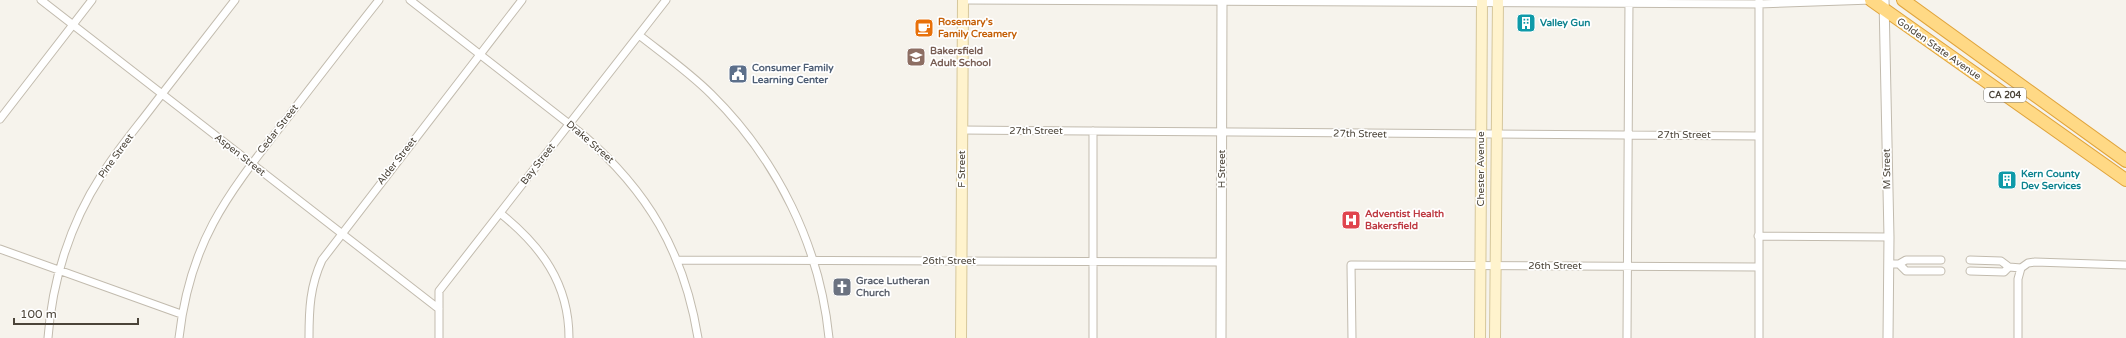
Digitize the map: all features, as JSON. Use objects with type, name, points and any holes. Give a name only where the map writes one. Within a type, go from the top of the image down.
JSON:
[{"type":"highway","name":"Golden State Avenue","points":[[1871,0],[1884,5],[2024,109],[2126,180]]},
{"type":"highway","name":"Golden State Avenue","points":[[1903,0],[2126,161]]},
{"type":"highway","points":[[2024,109],[2047,116],[2126,169]]},
{"type":"main road","name":"F Street","points":[[961,338],[964,0]]},
{"type":"main road","name":"Chester Avenue","points":[[1480,338],[1482,1]]},
{"type":"main road","name":"Chester Avenue","points":[[1495,338],[1498,1]]},
{"type":"street","name":"Aspen Street","points":[[41,0],[439,309]]},
{"type":"street","points":[[0,119],[92,0]]},
{"type":"street","name":"Pine Street","points":[[48,338],[59,270],[75,224],[88,197],[115,156],[236,0]]},
{"type":"street","name":"Cedar Street","points":[[179,338],[181,314],[193,268],[202,243],[227,197],[379,0]]},
{"type":"street","name":"Drake Street","points":[[410,0],[603,152],[632,183],[657,218],[678,260],[687,287],[698,338]]},
{"type":"street","name":"Alder Street","points":[[309,338],[309,303],[315,274],[325,254],[522,0]]},
{"type":"street","name":"Bay Street","points":[[439,338],[439,291],[666,0]]},
{"type":"street","points":[[964,0],[1629,2],[1871,0]]},
{"type":"street","name":"H Street","points":[[1221,338],[1222,1]]},
{"type":"street","points":[[1628,338],[1629,2]]},
{"type":"street","points":[[1759,2],[1759,338]]},
{"type":"street","name":"M Street","points":[[1884,5],[1889,237],[1888,338]]},
{"type":"street","points":[[638,35],[711,94],[748,134],[764,156],[791,204],[813,260],[824,302],[829,338]]},
{"type":"street","name":"27th Street","points":[[962,130],[1759,136]]},
{"type":"street","points":[[1093,131],[1093,338]]},
{"type":"street","points":[[500,213],[529,238],[549,264],[563,295],[567,312],[569,338]]},
{"type":"street","points":[[1758,236],[1889,237]]},
{"type":"street","points":[[0,249],[181,314]]},
{"type":"street","name":"26th Street","points":[[678,260],[1221,262]]},
{"type":"street","points":[[1889,264],[1899,264],[1906,260],[1941,260]]},
{"type":"street","points":[[1970,260],[2001,260],[2009,267],[2021,268]]},
{"type":"street","points":[[2018,338],[2018,279],[2021,268],[2028,263],[2126,265]]},
{"type":"street","points":[[1899,264],[1906,271],[1941,271]]},
{"type":"street","name":"26th Street","points":[[1352,338],[1351,265],[1758,267]]},
{"type":"street","points":[[1970,271],[2004,272],[2009,267]]},
{"type":"place","name":"Valley Gun","points":[[1526,23]]},
{"type":"place","name":"Rosemary's Family Creamery","points":[[924,28]]},
{"type":"place","name":"Bakersfield Adult School","points":[[916,57]]},
{"type":"place","name":"Consumer Family Learning Center","points":[[738,74]]},
{"type":"place","name":"Kern County Dev Services","points":[[2007,180]]},
{"type":"place","name":"Adventist Health Bakersfield","points":[[1351,220]]},
{"type":"place","name":"Grace Lutheran Church","points":[[842,287]]}]
